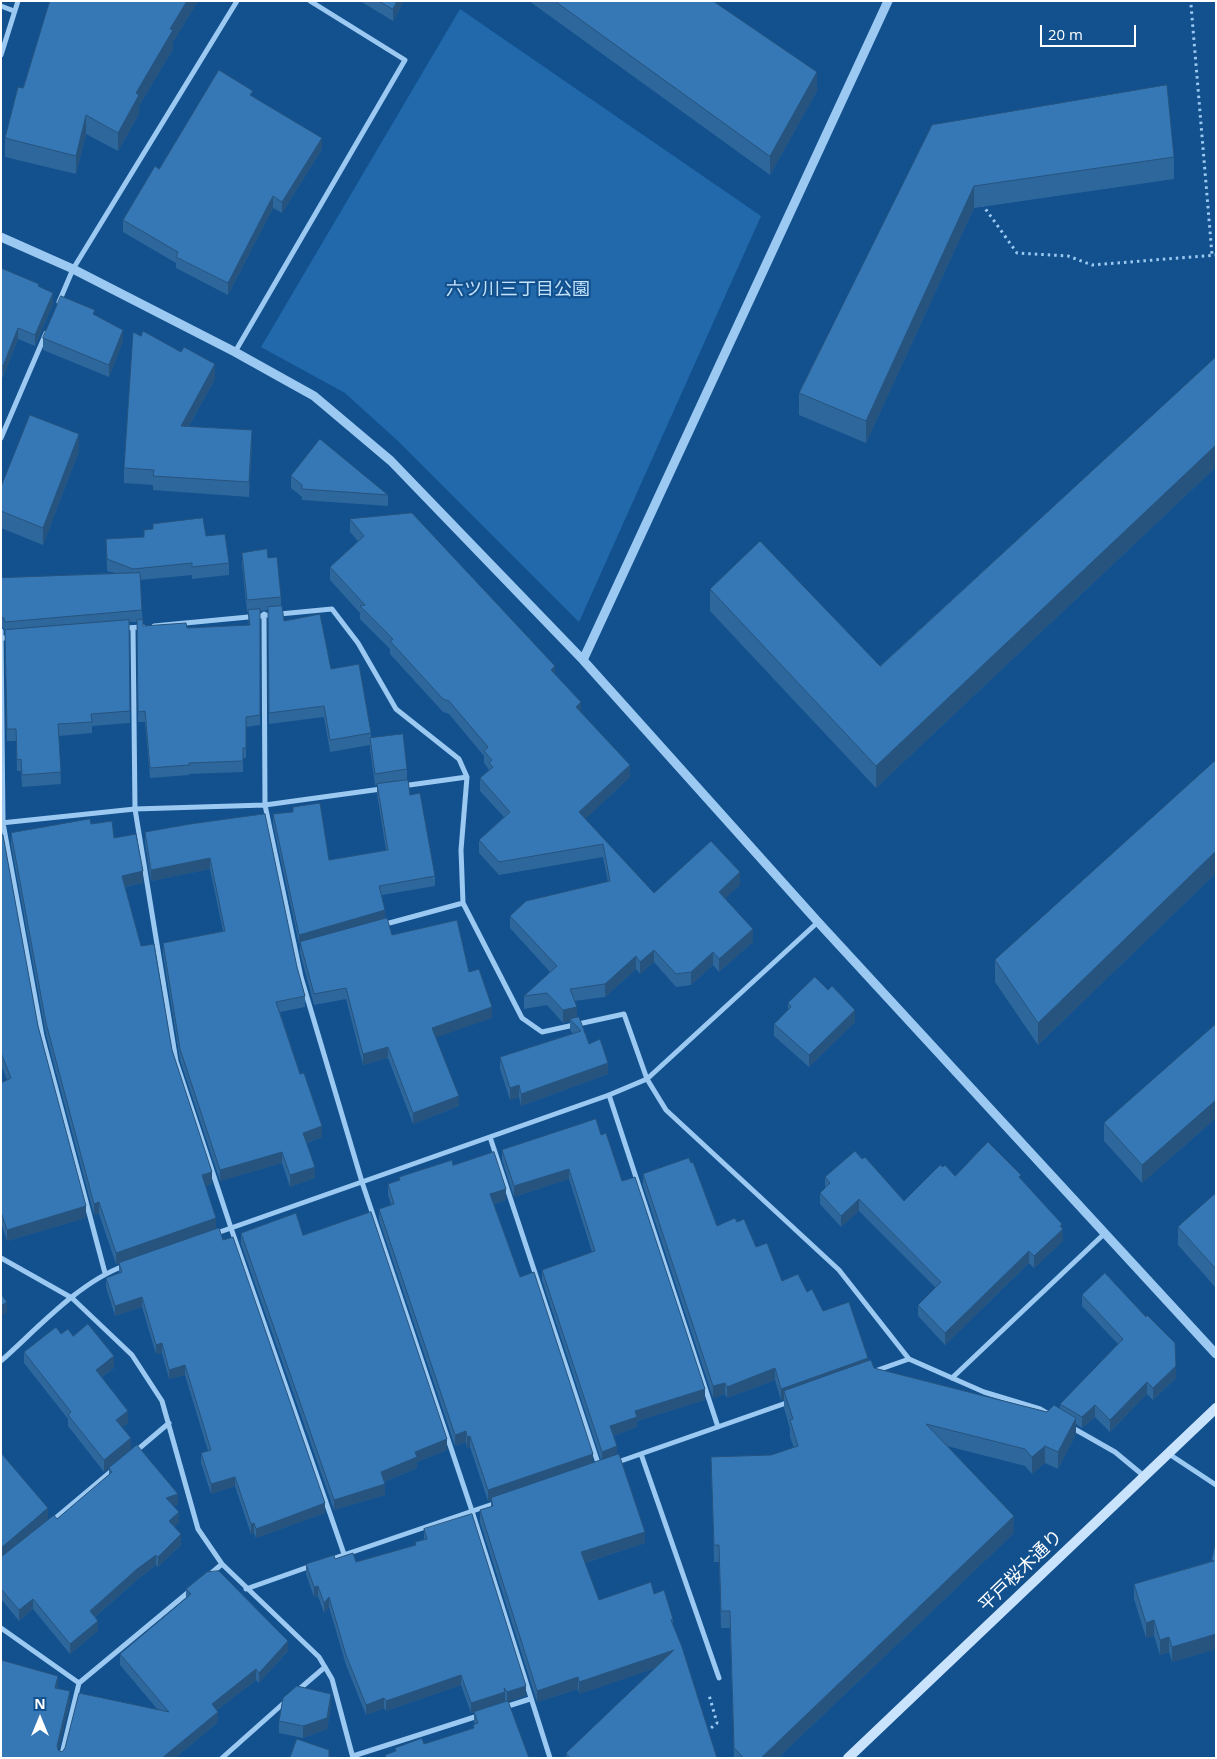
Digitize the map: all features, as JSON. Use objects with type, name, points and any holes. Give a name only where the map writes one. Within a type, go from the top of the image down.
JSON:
[{"type":"main road","name":"平戸桜木通り","points":[[848,1758],[1216,1408]]},
{"type":"street","points":[[1,55],[18,1]]},
{"type":"street","points":[[58,305],[73,269],[237,1]]},
{"type":"street","points":[[235,352],[404,60],[310,1]]},
{"type":"street","points":[[583,660],[888,1]]},
{"type":"street","points":[[1,6],[14,11]]},
{"type":"street","points":[[1,238],[73,269],[235,352],[314,396],[391,461],[583,660],[818,922],[1216,1354]]},
{"type":"street","points":[[1,438],[50,322]]},
{"type":"street","points":[[114,629],[332,609],[358,643],[396,709],[459,759],[468,777],[461,850],[463,903],[522,1018],[542,1032],[624,1014],[647,1079],[666,1110],[839,1270],[909,1359],[984,1392],[1040,1409],[1057,1419]]},
{"type":"street","points":[[264,614],[265,805],[300,977],[362,1182],[472,1511],[550,1758]]},
{"type":"street","points":[[133,628],[134,809],[176,1061],[231,1228],[344,1554]]},
{"type":"street","points":[[1,631],[2,823],[42,1036],[105,1272]]},
{"type":"street","points":[[1,638],[20,637]]},
{"type":"street","points":[[400,786],[468,777]]},
{"type":"street","points":[[2,823],[134,809],[265,805],[390,788]]},
{"type":"street","points":[[379,926],[463,903]]},
{"type":"street","points":[[204,1238],[609,1095],[647,1079],[818,922]]},
{"type":"street","points":[[295,950],[304,947]]},
{"type":"street","points":[[609,1095],[718,1427]]},
{"type":"street","points":[[490,1137],[599,1468]]},
{"type":"street","points":[[952,1378],[1105,1233]]},
{"type":"street","points":[[1,1258],[72,1298],[132,1355],[162,1401],[198,1529],[222,1564],[319,1657],[332,1679],[353,1757],[483,1714]]},
{"type":"street","points":[[1,1361],[72,1298],[105,1272],[132,1263]]},
{"type":"street","points":[[872,1372],[909,1359]]},
{"type":"street","points":[[590,1471],[800,1398]]},
{"type":"street","points":[[130,1455],[169,1423]]},
{"type":"street","points":[[1065,1424],[1116,1452],[1144,1476]]},
{"type":"street","points":[[640,1454],[719,1678]]},
{"type":"street","points":[[1168,1454],[1216,1486]]},
{"type":"street","points":[[47,1526],[123,1462]]},
{"type":"street","points":[[326,1561],[499,1502]]},
{"type":"street","points":[[207,1576],[222,1564]]},
{"type":"street","points":[[246,1589],[317,1564]]},
{"type":"street","points":[[61,1758],[80,1682],[199,1583]]},
{"type":"street","points":[[1,1628],[80,1682]]},
{"type":"street","points":[[296,1693],[325,1666]]},
{"type":"street","points":[[222,1758],[288,1699]]},
{"type":"street","points":[[502,1708],[530,1699]]},
{"type":"path","points":[[980,201],[1017,253],[1068,256],[1092,265],[1214,255],[1191,5]]},
{"type":"path","points":[[702,1735],[717,1723],[705,1682],[719,1678]]},
{"type":"green space","name":"六ツ川三丁目公園","points":[[460,9],[761,216],[579,622],[399,442],[345,393],[261,347]]},
{"type":"building","points":[[50,1],[187,1],[170,29],[173,30],[136,93],[139,95],[118,133],[86,115],[76,156],[5,138],[18,87],[23,88]]},
{"type":"building","points":[[379,1],[397,1],[393,9]]},
{"type":"building","points":[[555,1],[713,1],[817,72],[770,156]]},
{"type":"building","points":[[219,70],[253,91],[250,95],[322,138],[282,202],[273,196],[228,283],[176,257],[178,252],[123,220],[155,166],[159,169]]},
{"type":"building","points":[[1167,85],[1174,157],[974,186],[866,421],[799,393],[932,125]]},
{"type":"building","points":[[1,268],[39,284],[38,286],[53,293],[35,335],[18,328],[3,366],[1,365]]},
{"type":"building","points":[[61,296],[95,310],[93,314],[123,330],[109,365],[43,338]]},
{"type":"building","points":[[143,331],[181,352],[184,347],[215,364],[181,426],[252,430],[249,482],[153,476],[154,470],[124,468],[133,332],[141,336]]},
{"type":"building","points":[[1216,357],[1216,445],[876,766],[710,589],[760,541],[880,666]]},
{"type":"building","points":[[30,415],[79,434],[43,528],[1,511],[1,487]]},
{"type":"building","points":[[320,439],[388,495],[302,489],[302,485],[291,476]]},
{"type":"building","points":[[412,513],[555,666],[551,670],[581,702],[576,707],[630,765],[579,812],[654,893],[711,841],[740,872],[719,892],[753,929],[719,959],[713,952],[691,972],[676,974],[654,950],[640,962],[636,956],[605,984],[570,989],[577,1007],[563,1010],[547,993],[524,996],[557,966],[510,916],[526,901],[610,881],[603,844],[499,862],[479,840],[510,812],[480,778],[493,767],[489,763],[492,760],[484,751],[488,747],[449,701],[443,699],[390,641],[393,639],[360,606],[365,605],[330,567],[364,536],[350,519]]},
{"type":"building","points":[[203,518],[206,536],[225,534],[229,563],[192,567],[192,563],[133,569],[107,559],[106,539],[144,537],[144,530],[153,529],[153,524]]},
{"type":"building","points":[[267,549],[268,558],[277,557],[281,597],[247,600],[242,553]]},
{"type":"building","points":[[140,573],[142,610],[5,622],[4,618],[1,617],[1,578]]},
{"type":"building","points":[[282,606],[284,621],[320,614],[331,669],[359,664],[371,733],[330,740],[324,706],[269,713],[268,607]]},
{"type":"building","points":[[260,609],[260,715],[246,717],[246,748],[243,748],[243,761],[189,763],[189,765],[150,768],[145,711],[138,712],[137,620],[143,619],[143,626],[186,623],[187,628],[250,625],[248,610]]},
{"type":"building","points":[[129,620],[130,711],[91,714],[92,722],[58,724],[61,772],[22,775],[21,759],[17,760],[16,729],[7,729],[5,630]]},
{"type":"building","points":[[403,734],[407,769],[375,774],[370,738]]},
{"type":"building","points":[[1216,760],[1216,851],[1038,1023],[995,960]]},
{"type":"building","points":[[408,780],[410,795],[420,793],[435,876],[379,886],[385,910],[299,935],[273,814],[293,812],[293,807],[320,803],[329,860],[388,850],[377,784]]},
{"type":"building","points":[[265,814],[297,967],[305,996],[276,1002],[300,1074],[304,1073],[322,1126],[303,1133],[315,1167],[290,1175],[282,1152],[220,1170],[180,1049],[163,943],[225,931],[210,858],[151,870],[145,832]]},
{"type":"building","points":[[90,819],[91,824],[112,821],[114,838],[136,834],[143,871],[122,876],[141,946],[154,944],[172,1050],[212,1172],[202,1175],[216,1218],[116,1253],[99,1202],[94,1204],[46,1023],[11,833]]},
{"type":"building","points":[[1,835],[3,835],[38,1026],[86,1206],[7,1230],[1,1212],[1,1083],[11,1078],[1,1053]]},
{"type":"building","points":[[387,918],[392,935],[457,920],[469,972],[479,969],[492,1007],[432,1028],[459,1096],[413,1113],[388,1047],[363,1054],[346,988],[314,994],[300,942]]},
{"type":"building","points":[[815,977],[828,990],[832,986],[855,1010],[809,1055],[774,1024],[791,1007],[788,1003]]},
{"type":"building","points":[[579,1017],[589,1044],[600,1039],[608,1063],[521,1094],[519,1085],[510,1088],[500,1057],[581,1031],[570,1019]]},
{"type":"building","points":[[1216,1024],[1216,1100],[1142,1165],[1104,1123]]},
{"type":"building","points":[[596,1119],[601,1135],[606,1133],[622,1181],[635,1177],[705,1389],[635,1411],[637,1417],[610,1426],[617,1446],[602,1452],[542,1270],[595,1251],[569,1169],[514,1186],[502,1150]]},
{"type":"building","points":[[988,1142],[1021,1175],[1019,1177],[1062,1224],[1060,1226],[1063,1229],[1034,1256],[1029,1251],[945,1333],[918,1305],[941,1282],[859,1199],[841,1216],[820,1193],[830,1183],[825,1177],[855,1151],[862,1159],[865,1157],[904,1201],[940,1165],[943,1167],[945,1165],[955,1176]]},
{"type":"building","points":[[494,1152],[506,1189],[490,1194],[520,1277],[534,1272],[593,1454],[488,1490],[470,1436],[467,1437],[466,1431],[455,1435],[379,1209],[394,1204],[388,1184],[400,1180],[399,1177],[452,1160],[453,1165]]},
{"type":"building","points":[[689,1158],[691,1163],[693,1162],[717,1226],[735,1218],[737,1222],[744,1219],[756,1247],[767,1243],[782,1281],[798,1274],[807,1292],[812,1289],[823,1311],[849,1302],[868,1358],[781,1389],[775,1368],[727,1387],[725,1383],[713,1386],[643,1174]]},
{"type":"building","points":[[1216,1193],[1216,1269],[1178,1227]]},
{"type":"building","points":[[371,1212],[447,1439],[415,1452],[417,1457],[381,1472],[385,1484],[334,1500],[241,1233],[296,1213],[303,1235]]},
{"type":"building","points":[[219,1228],[223,1240],[233,1237],[325,1503],[256,1529],[254,1523],[251,1524],[235,1477],[211,1484],[201,1453],[211,1450],[185,1365],[169,1370],[162,1343],[156,1345],[142,1297],[115,1306],[106,1278],[122,1272],[119,1263]]},
{"type":"building","points":[[1105,1273],[1146,1317],[1147,1315],[1175,1343],[1176,1366],[1153,1388],[1147,1382],[1110,1420],[1095,1405],[1082,1417],[1060,1404],[1123,1339],[1082,1295]]},
{"type":"building","points":[[1,1294],[7,1302],[1,1306]]},
{"type":"building","points":[[88,1324],[114,1356],[96,1370],[128,1411],[116,1420],[131,1438],[104,1460],[68,1415],[71,1412],[24,1352],[56,1327],[61,1334],[68,1329],[73,1336]]},
{"type":"building","points":[[871,1360],[874,1368],[1047,1412],[1054,1405],[1076,1418],[1058,1452],[1045,1446],[1032,1457],[1025,1449],[926,1424],[1014,1516],[761,1758],[744,1758],[734,1748],[730,1611],[721,1611],[719,1545],[714,1545],[711,1457],[771,1455],[798,1446],[790,1420],[793,1419],[784,1391]]},
{"type":"building","points":[[137,1445],[178,1494],[166,1498],[179,1512],[169,1521],[181,1534],[158,1557],[156,1555],[137,1569],[90,1611],[98,1621],[70,1644],[33,1599],[19,1610],[1,1589],[1,1557],[54,1515],[57,1519],[112,1472],[109,1468]]},
{"type":"building","points":[[1,1453],[48,1508],[1,1548]]},
{"type":"building","points":[[619,1454],[645,1532],[581,1552],[599,1600],[651,1582],[654,1594],[664,1590],[673,1619],[671,1620],[682,1647],[717,1758],[570,1758],[566,1753],[674,1650],[579,1682],[578,1677],[537,1691],[480,1510],[493,1506],[491,1498]]},
{"type":"building","points":[[472,1514],[526,1686],[507,1692],[504,1688],[505,1692],[471,1703],[461,1675],[386,1701],[384,1698],[366,1705],[346,1655],[329,1597],[324,1603],[318,1586],[314,1587],[306,1564],[334,1555],[335,1559],[353,1553],[356,1562],[416,1545],[415,1542],[427,1539],[424,1529]]},
{"type":"building","points":[[1216,1540],[1216,1634],[1172,1647],[1169,1637],[1160,1640],[1154,1620],[1146,1623],[1134,1584],[1214,1561],[1212,1560]]},
{"type":"building","points":[[219,1571],[288,1641],[259,1673],[256,1669],[212,1704],[218,1712],[162,1758],[1,1758],[1,1660],[58,1676],[55,1688],[70,1691],[57,1746],[58,1750],[62,1752],[65,1748],[79,1693],[169,1712],[120,1654],[191,1594],[186,1589],[207,1572]]},
{"type":"building","points":[[297,1686],[331,1694],[327,1718],[303,1726],[279,1721],[283,1698]]},
{"type":"building","points":[[508,1701],[529,1758],[386,1758],[385,1755],[396,1751],[395,1748],[422,1738],[424,1744],[474,1728],[473,1725],[478,1723],[474,1712]]},
{"type":"building","points":[[297,1739],[329,1750],[329,1758],[290,1758]]}]
